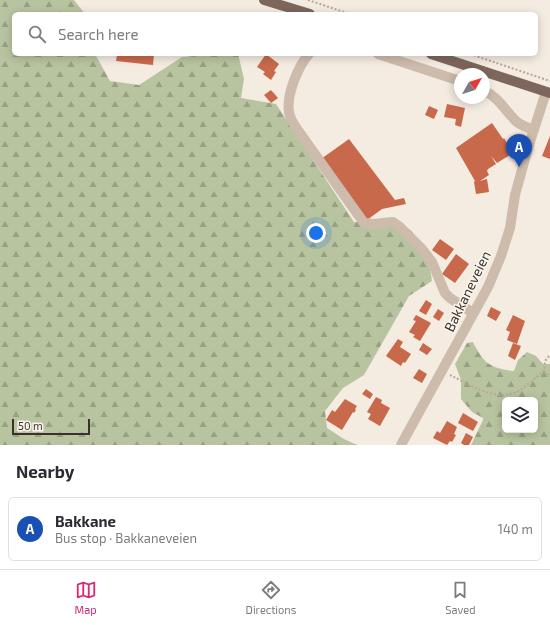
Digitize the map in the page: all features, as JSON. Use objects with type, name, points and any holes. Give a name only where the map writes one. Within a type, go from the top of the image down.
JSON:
[{"type":"main road","points":[[264,0],[303,12]]},
{"type":"main road","points":[[437,56],[548,93]]},
{"type":"street","points":[[308,56],[297,74],[289,104],[289,114],[295,125],[364,222],[374,224],[393,222],[400,227],[422,249],[432,262],[445,293],[473,313]]},
{"type":"street","points":[[384,56],[454,79]]},
{"type":"street","name":"Bakkaneveien","points":[[401,445],[510,247],[510,228],[515,195],[534,130],[548,93]]},
{"type":"street","points":[[490,94],[495,97],[517,122],[534,130]]},
{"type":"path","points":[[308,0],[344,12]]},
{"type":"path","points":[[476,56],[550,81]]},
{"type":"path","points":[[443,370],[485,392],[505,395],[514,393],[544,371],[545,361],[550,355]]},
{"type":"path","points":[[544,371],[550,376]]},
{"type":"green space","points":[[0,0],[74,0],[83,12],[12,12],[12,56],[96,56],[110,81],[139,85],[182,57],[238,56],[244,79],[241,98],[276,104],[354,222],[386,223],[411,230],[429,263],[432,281],[409,296],[364,375],[343,388],[325,411],[327,428],[357,445],[0,445]]},
{"type":"green space","points":[[473,342],[484,360],[499,368],[514,371],[518,360],[527,352],[536,356],[543,364],[550,364],[550,445],[471,445],[483,418],[472,412],[461,399],[461,380],[455,364],[467,343]]},
{"type":"building","points":[[117,56],[154,56],[153,65],[116,61]]},
{"type":"building","points":[[265,56],[269,56],[279,64],[274,71],[276,72],[271,80],[263,74],[265,72],[257,67]]},
{"type":"building","points":[[271,90],[278,98],[271,103],[264,95]]},
{"type":"building","points":[[447,104],[465,108],[461,127],[455,125],[456,119],[444,117]]},
{"type":"building","points":[[429,106],[438,110],[434,119],[425,115]]},
{"type":"building","points":[[492,123],[503,139],[504,138],[513,153],[497,163],[491,156],[496,164],[488,169],[487,171],[489,175],[480,181],[487,179],[489,192],[476,194],[475,181],[456,148]]},
{"type":"building","points":[[550,136],[550,159],[542,156]]},
{"type":"building","points":[[349,139],[395,200],[404,198],[406,204],[382,209],[367,220],[321,159]]},
{"type":"building","points":[[440,239],[454,249],[446,260],[432,250]]},
{"type":"building","points":[[456,254],[469,264],[455,283],[442,274]]},
{"type":"building","points":[[426,300],[432,304],[426,315],[419,311]]},
{"type":"building","points":[[491,307],[501,312],[496,321],[487,316]]},
{"type":"building","points":[[438,309],[444,313],[439,321],[433,317]]},
{"type":"building","points":[[416,315],[431,323],[420,341],[413,337],[415,335],[409,332],[416,321],[413,320]]},
{"type":"building","points":[[513,315],[525,321],[517,344],[507,340],[510,332],[506,330]]},
{"type":"building","points":[[398,339],[403,342],[400,347],[411,354],[401,366],[386,356]]},
{"type":"building","points":[[423,343],[432,349],[427,355],[419,350]]},
{"type":"building","points":[[513,343],[521,346],[515,360],[508,356]]},
{"type":"building","points":[[419,369],[427,374],[422,383],[413,378]]},
{"type":"building","points":[[366,389],[373,394],[370,399],[362,394]]},
{"type":"building","points":[[376,397],[382,400],[381,403],[390,408],[380,426],[368,419],[371,414],[367,412]]},
{"type":"building","points":[[345,399],[357,406],[355,409],[356,410],[354,413],[353,412],[342,430],[326,420],[332,410],[335,412]]},
{"type":"building","points":[[463,413],[478,422],[473,431],[458,423]]},
{"type":"building","points":[[447,421],[457,427],[454,434],[456,435],[452,442],[450,441],[447,445],[433,438],[437,431],[440,433]]},
{"type":"building","points":[[466,433],[473,437],[469,445],[464,445],[461,443]]},
{"type":"place","name":"Bakkane","points":[[519,167]]}]
